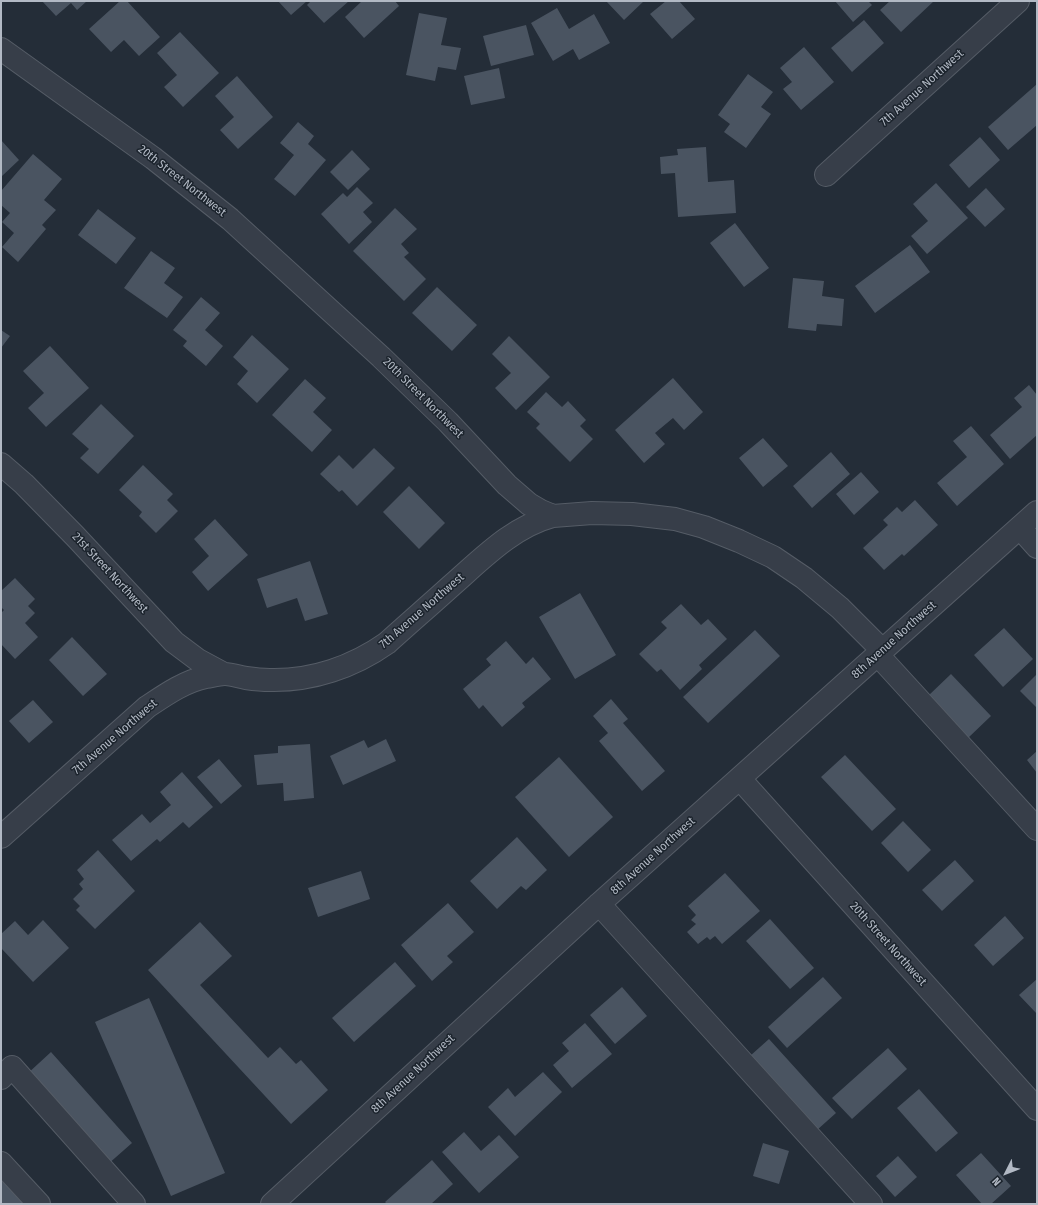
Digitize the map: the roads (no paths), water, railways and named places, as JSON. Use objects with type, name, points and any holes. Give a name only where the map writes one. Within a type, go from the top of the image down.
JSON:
[{"type":"street","name":"7th Avenue Northwest","points":[[826,175],[1018,1]]},
{"type":"street","name":"20th Street Northwest","points":[[1,49],[153,158],[230,219],[381,357],[448,422],[507,485],[529,504],[552,516]]},
{"type":"street","name":"21st Street Northwest","points":[[1,464],[24,484],[75,536],[174,642],[198,660],[224,674]]},
{"type":"street","name":"8th Avenue Northwest","points":[[272,1204],[599,904],[740,780],[880,652],[1037,512]]},
{"type":"street","points":[[552,516],[592,513],[632,514],[675,519],[704,527],[773,557],[804,578],[840,608],[1037,829]]},
{"type":"street","name":"7th Avenue Northwest","points":[[1,837],[147,707],[167,694],[188,683],[205,677],[224,674],[270,680],[300,679],[329,672],[352,664],[387,643],[495,547],[524,527],[552,516]]},
{"type":"street","points":[[1020,528],[1037,547]]},
{"type":"street","name":"20th Street Northwest","points":[[740,780],[1037,1109]]},
{"type":"street","points":[[599,904],[871,1204]]},
{"type":"street","points":[[1,1078],[12,1068],[134,1204]]},
{"type":"street","points":[[1,1163],[39,1204]]}]
